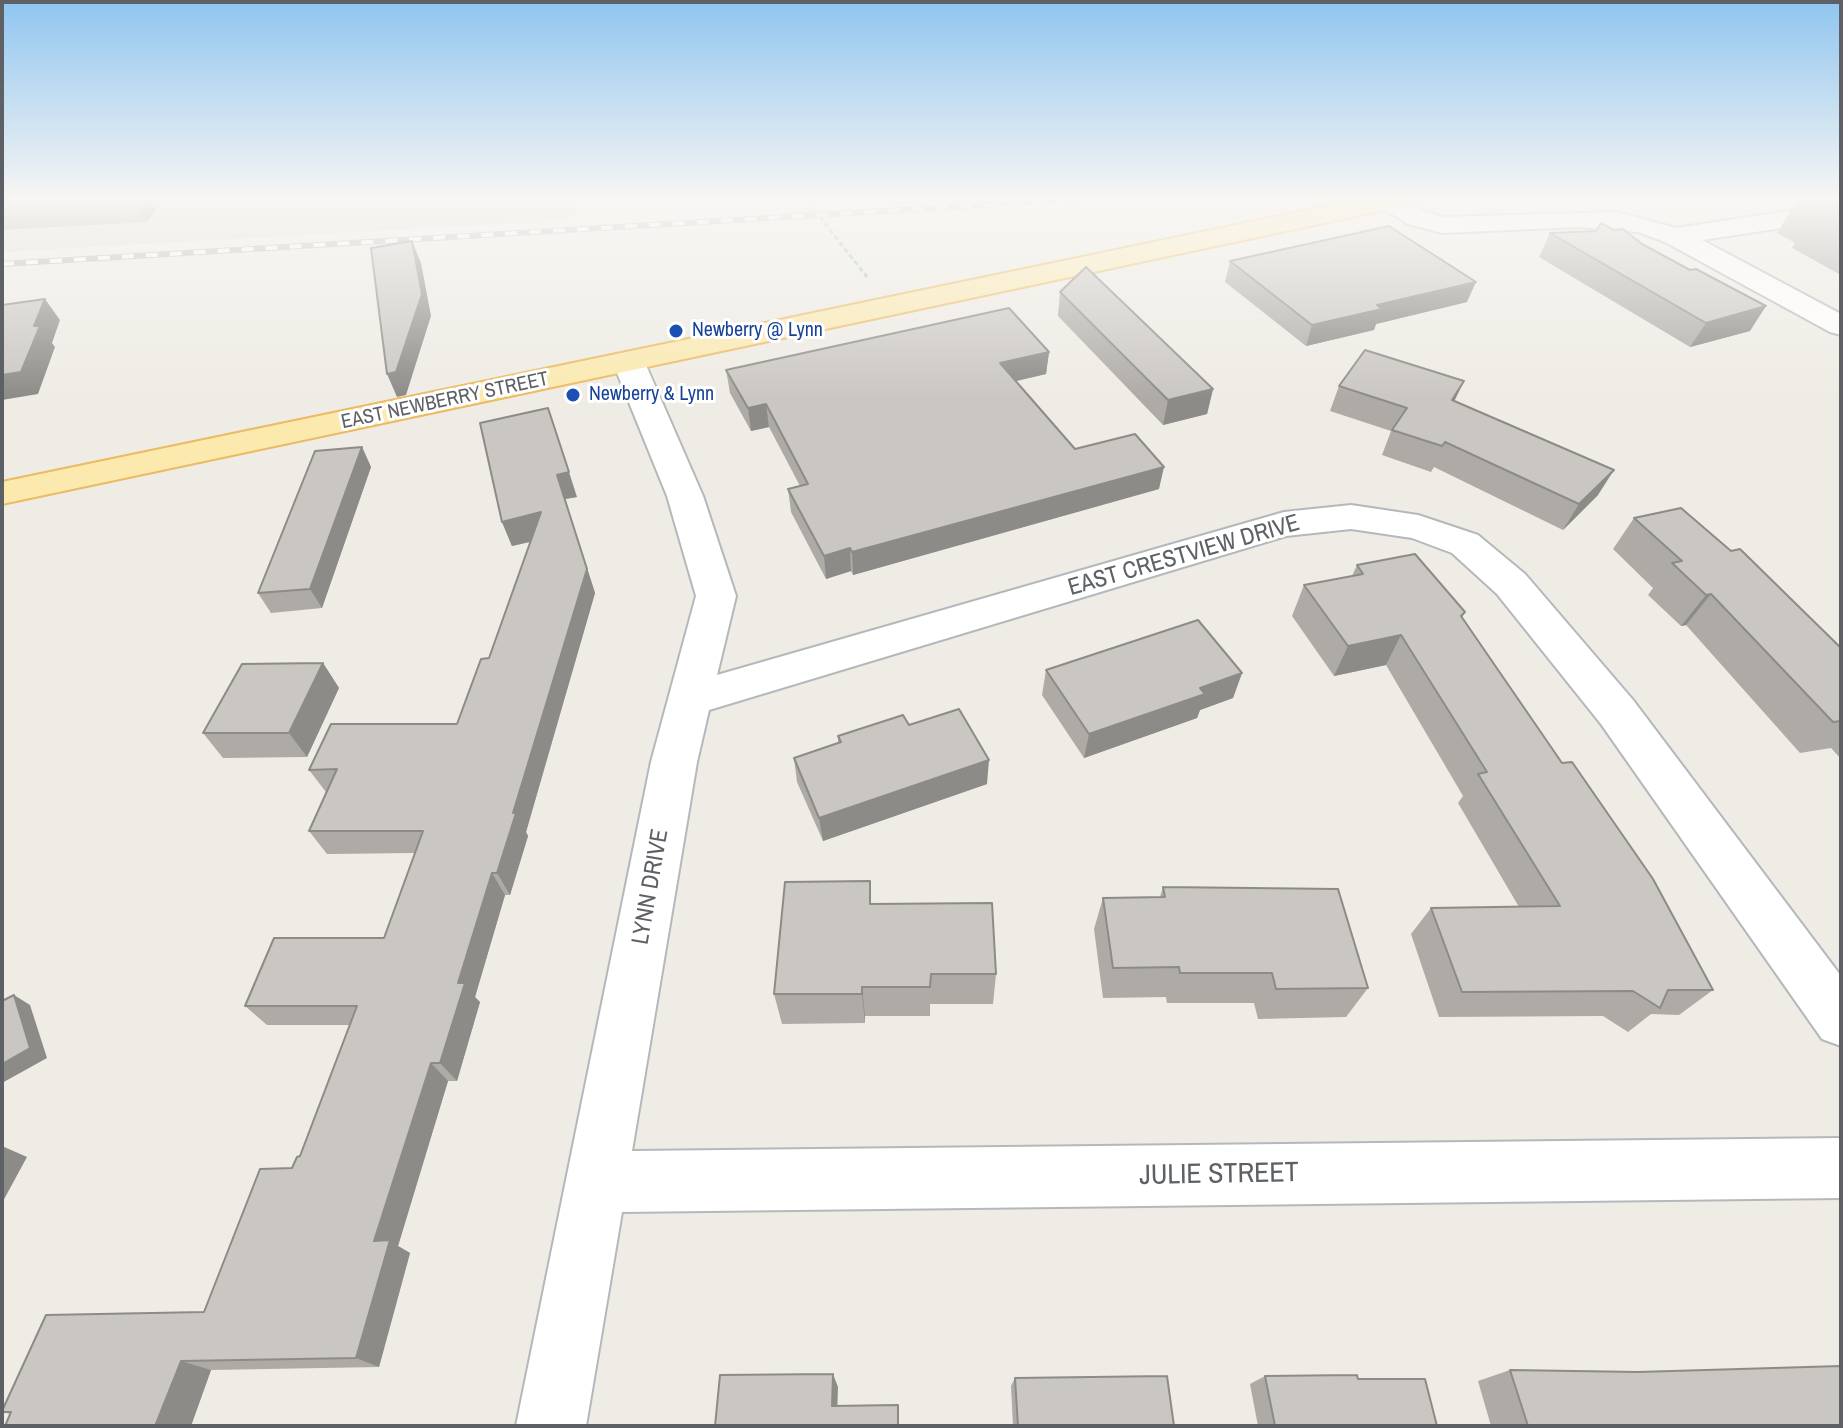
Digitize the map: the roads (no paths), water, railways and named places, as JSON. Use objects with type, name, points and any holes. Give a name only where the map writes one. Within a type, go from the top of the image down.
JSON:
[{"type":"main road","name":"EAST NEWBERRY STREET","points":[[2,493],[1092,265]]},
{"type":"street","points":[[1727,265],[1841,326]]},
{"type":"street","name":"LYNN DRIVE","points":[[551,1426],[674,762],[716,596],[685,496],[629,363]]},
{"type":"street","name":"EAST CRESTVIEW DRIVE","points":[[690,699],[1284,524],[1351,517],[1418,527],[1465,544],[1511,584],[1617,712],[1841,1020]]},
{"type":"street","name":"JULIE STREET","points":[[597,1182],[1841,1168]]},
{"type":"place","name":"Newberry @ Lynn","points":[[676,331]]},
{"type":"place","name":"Newberry & Lynn","points":[[573,395]]}]
